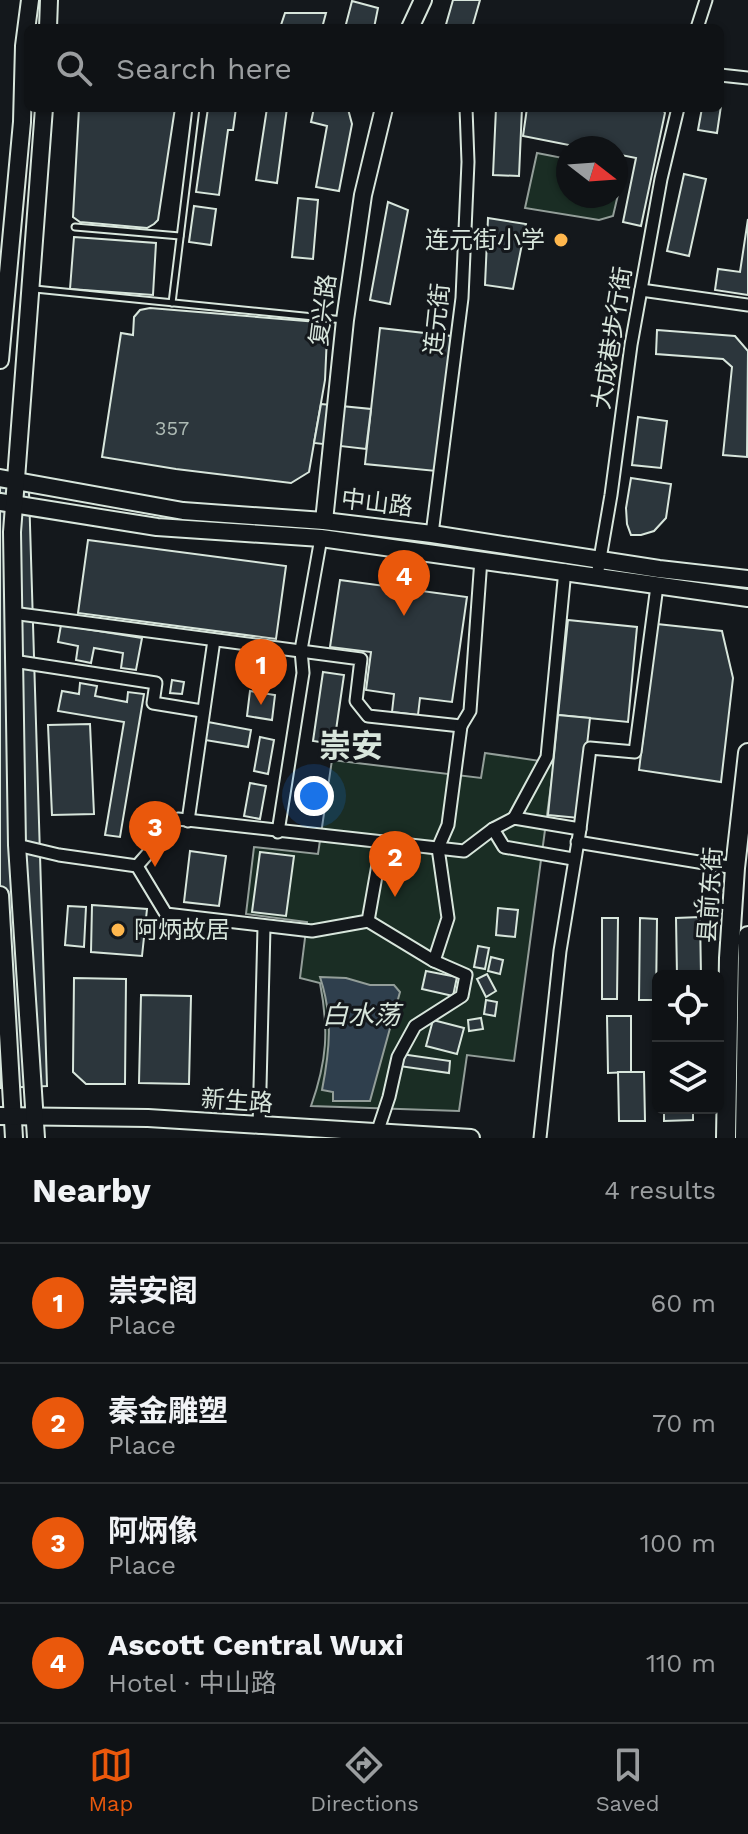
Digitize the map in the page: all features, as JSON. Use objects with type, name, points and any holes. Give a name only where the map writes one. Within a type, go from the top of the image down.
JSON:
[{"type":"main road","points":[[27,24],[30,0]]},
{"type":"main road","points":[[48,24],[49,0]]},
{"type":"main road","points":[[412,24],[423,0]]},
{"type":"main road","points":[[0,360],[22,122],[24,46]]},
{"type":"main road","points":[[36,1138],[17,845],[7,504],[30,288],[44,112]]},
{"type":"main road","name":"复兴路","points":[[324,521],[345,320],[363,195],[383,112]]},
{"type":"main road","name":"中山路","points":[[8,480],[183,511],[324,521],[432,534],[598,568],[657,586],[748,598]]},
{"type":"main road","name":"中山路","points":[[7,504],[157,527],[321,538],[565,570],[598,568],[748,579]]},
{"type":"main road","name":"县前东街","points":[[726,1138],[729,958],[748,753]]},
{"type":"main road","points":[[0,895],[6,1116],[14,1138]]},
{"type":"main road","name":"县前东街","points":[[745,1138],[748,936]]},
{"type":"main road","name":"新生路","points":[[6,1116],[148,1118],[471,1138]]},
{"type":"street","points":[[698,24],[706,0]]},
{"type":"street","points":[[724,75],[748,78]]},
{"type":"street","name":"连元街","points":[[432,534],[462,298],[468,162],[466,112]]},
{"type":"street","name":"大成巷步行街","points":[[598,568],[631,345],[661,179],[677,112]]},
{"type":"street","points":[[641,290],[748,305]]},
{"type":"street","points":[[278,832],[303,673],[301,650],[321,538]]},
{"type":"street","points":[[434,961],[448,918],[438,848],[448,825],[461,726],[470,711],[481,559]]},
{"type":"street","points":[[137,866],[178,819],[464,851],[514,818],[547,757],[565,570]]},
{"type":"street","points":[[540,1138],[560,951],[590,748],[635,752],[657,586]]},
{"type":"street","points":[[12,613],[361,659],[356,701],[368,716],[461,726]]},
{"type":"street","points":[[188,821],[214,640]]},
{"type":"street","points":[[13,661],[156,683],[153,703],[202,711]]},
{"type":"street","points":[[514,818],[580,829]]},
{"type":"street","points":[[493,829],[504,847],[573,859]]},
{"type":"street","points":[[368,921],[382,842]]},
{"type":"street","points":[[577,842],[735,868]]},
{"type":"street","points":[[17,845],[59,855],[137,866]]},
{"type":"street","points":[[137,866],[166,914],[312,931],[368,921],[434,961],[466,975],[462,996],[415,1026],[398,1057],[377,1133]]},
{"type":"street","points":[[259,1127],[264,927]]},
{"type":"lane","points":[[172,303],[196,112]]},
{"type":"lane","points":[[75,227],[180,236]]},
{"type":"lane","points":[[30,288],[345,320]]},
{"type":"lane","points":[[698,903],[732,907]]},
{"type":"green space","points":[[537,153],[556,157],[556,208],[615,208],[613,216],[599,220],[525,208]]},
{"type":"green space","points":[[485,753],[554,763],[514,1061],[467,1055],[459,1111],[311,1106],[323,1060],[325,1016],[320,983],[300,978],[307,922],[246,914],[254,847],[318,854],[332,760],[481,778]]},
{"type":"water","name":"白水荡","points":[[320,977],[346,978],[370,985],[394,985],[400,992],[370,1101],[333,1101],[333,1092],[322,1090],[329,1033],[327,1005]]},
{"type":"building","points":[[453,0],[480,0],[473,24],[446,24]]},
{"type":"building","points":[[352,1],[378,8],[375,24],[346,24]]},
{"type":"building","points":[[285,13],[326,13],[323,24],[281,24]]},
{"type":"building","points":[[79,112],[174,112],[158,220],[147,228],[80,222],[73,217]]},
{"type":"building","points":[[207,112],[235,112],[233,130],[228,130],[219,195],[196,192]]},
{"type":"building","points":[[266,112],[286,112],[277,183],[256,180]]},
{"type":"building","points":[[313,112],[349,112],[352,124],[339,191],[316,187],[327,126],[311,122]]},
{"type":"building","points":[[496,112],[522,112],[519,176],[493,175]]},
{"type":"building","points":[[526,112],[664,112],[641,226],[623,222],[636,158],[628,156],[628,136],[556,136],[556,142],[523,136]]},
{"type":"building","points":[[701,112],[720,112],[717,133],[698,130]]},
{"type":"building","points":[[684,174],[706,179],[689,256],[667,251]]},
{"type":"building","points":[[298,198],[318,200],[313,259],[292,257]]},
{"type":"building","points":[[388,202],[408,210],[390,304],[370,300]]},
{"type":"building","points":[[194,206],[216,209],[211,245],[189,242]]},
{"type":"building","points":[[488,218],[526,224],[513,289],[485,285]]},
{"type":"building","points":[[748,219],[748,295],[715,290],[718,269],[740,272]]},
{"type":"building","points":[[74,237],[156,243],[153,295],[70,289]]},
{"type":"building","points":[[150,308],[318,322],[327,336],[325,380],[309,472],[291,483],[102,457],[121,333],[133,335],[134,317],[140,310]]},
{"type":"building","points":[[380,328],[451,336],[436,471],[365,464]]},
{"type":"building","points":[[657,330],[735,336],[748,351],[747,457],[723,455],[732,367],[723,359],[656,354]]},
{"type":"building","points":[[321,404],[371,409],[366,449],[314,443]]},
{"type":"building","points":[[638,417],[667,421],[661,468],[632,465]]},
{"type":"building","points":[[631,478],[671,484],[666,518],[654,531],[641,535],[631,535],[627,524]]},
{"type":"building","points":[[0,487],[29,492],[47,1086],[0,1088]]},
{"type":"building","points":[[88,540],[286,566],[276,639],[78,613]]},
{"type":"building","points":[[340,580],[467,597],[452,702],[420,698],[418,715],[392,712],[394,694],[366,690],[371,652],[330,647]]},
{"type":"building","points":[[568,620],[637,627],[628,722],[558,715]]},
{"type":"building","points":[[657,624],[722,631],[733,678],[721,782],[639,770]]},
{"type":"building","points":[[61,625],[142,638],[136,670],[121,668],[123,653],[94,648],[91,663],[76,660],[78,646],[58,642]]},
{"type":"building","points":[[323,672],[344,675],[334,744],[313,741]]},
{"type":"building","points":[[172,680],[184,682],[182,694],[170,693]]},
{"type":"building","points":[[80,683],[97,686],[95,696],[127,702],[128,692],[144,694],[120,837],[105,835],[124,722],[58,711],[62,691],[79,694]]},
{"type":"building","points":[[250,691],[275,695],[272,720],[247,716]]},
{"type":"building","points":[[558,715],[590,718],[579,818],[548,815]]},
{"type":"building","points":[[208,722],[251,730],[248,747],[205,740]]},
{"type":"building","points":[[90,724],[94,814],[52,815],[48,725]]},
{"type":"building","points":[[260,737],[274,740],[268,774],[254,771]]},
{"type":"building","points":[[308,779],[322,781],[316,813],[302,811]]},
{"type":"building","points":[[250,783],[266,786],[260,819],[244,816]]},
{"type":"building","points":[[190,851],[226,856],[219,906],[184,902]]},
{"type":"building","points":[[260,852],[294,856],[286,916],[252,912]]},
{"type":"building","name":"阿炳故居","points":[[92,905],[147,909],[142,956],[91,952]]},
{"type":"building","points":[[68,906],[86,907],[84,947],[65,945]]},
{"type":"building","points":[[498,908],[518,910],[515,937],[496,935]]},
{"type":"building","points":[[700,917],[701,970],[677,970],[676,918]]},
{"type":"building","points":[[602,918],[618,918],[617,999],[602,999]]},
{"type":"building","points":[[640,918],[657,919],[656,970],[652,970],[652,1000],[639,1000]]},
{"type":"building","points":[[478,946],[489,948],[485,969],[474,967]]},
{"type":"building","points":[[491,957],[503,960],[500,974],[488,971]]},
{"type":"building","points":[[426,971],[457,977],[453,996],[422,989]]},
{"type":"building","points":[[487,974],[496,991],[486,997],[477,979]]},
{"type":"building","points":[[74,978],[126,979],[125,1084],[86,1084],[73,1072]]},
{"type":"building","points":[[141,995],[191,996],[189,1084],[139,1083]]},
{"type":"building","points":[[486,1000],[497,1002],[495,1016],[484,1014]]},
{"type":"building","points":[[607,1016],[631,1016],[631,1072],[608,1073]]},
{"type":"building","points":[[481,1018],[483,1029],[469,1031],[468,1020]]},
{"type":"building","points":[[433,1020],[464,1028],[457,1054],[426,1046]]},
{"type":"building","points":[[401,1054],[450,1061],[449,1073],[399,1066]]},
{"type":"building","points":[[618,1072],[644,1072],[645,1121],[619,1121]]},
{"type":"building","points":[[664,1114],[693,1114],[693,1120],[664,1121]]},
{"type":"place","name":"连元街小学","points":[[561,240]]},
{"type":"place","name":"Ascott Central Wuxi","points":[[404,616]]},
{"type":"place","name":"崇安阁","points":[[261,705]]},
{"type":"place","name":"阿炳像","points":[[155,867]]},
{"type":"place","name":"秦金雕塑","points":[[395,897]]},
{"type":"place","name":"阿炳故居","points":[[118,930]]},
{"type":"district","name":"崇安","points":[[351,746]]}]
